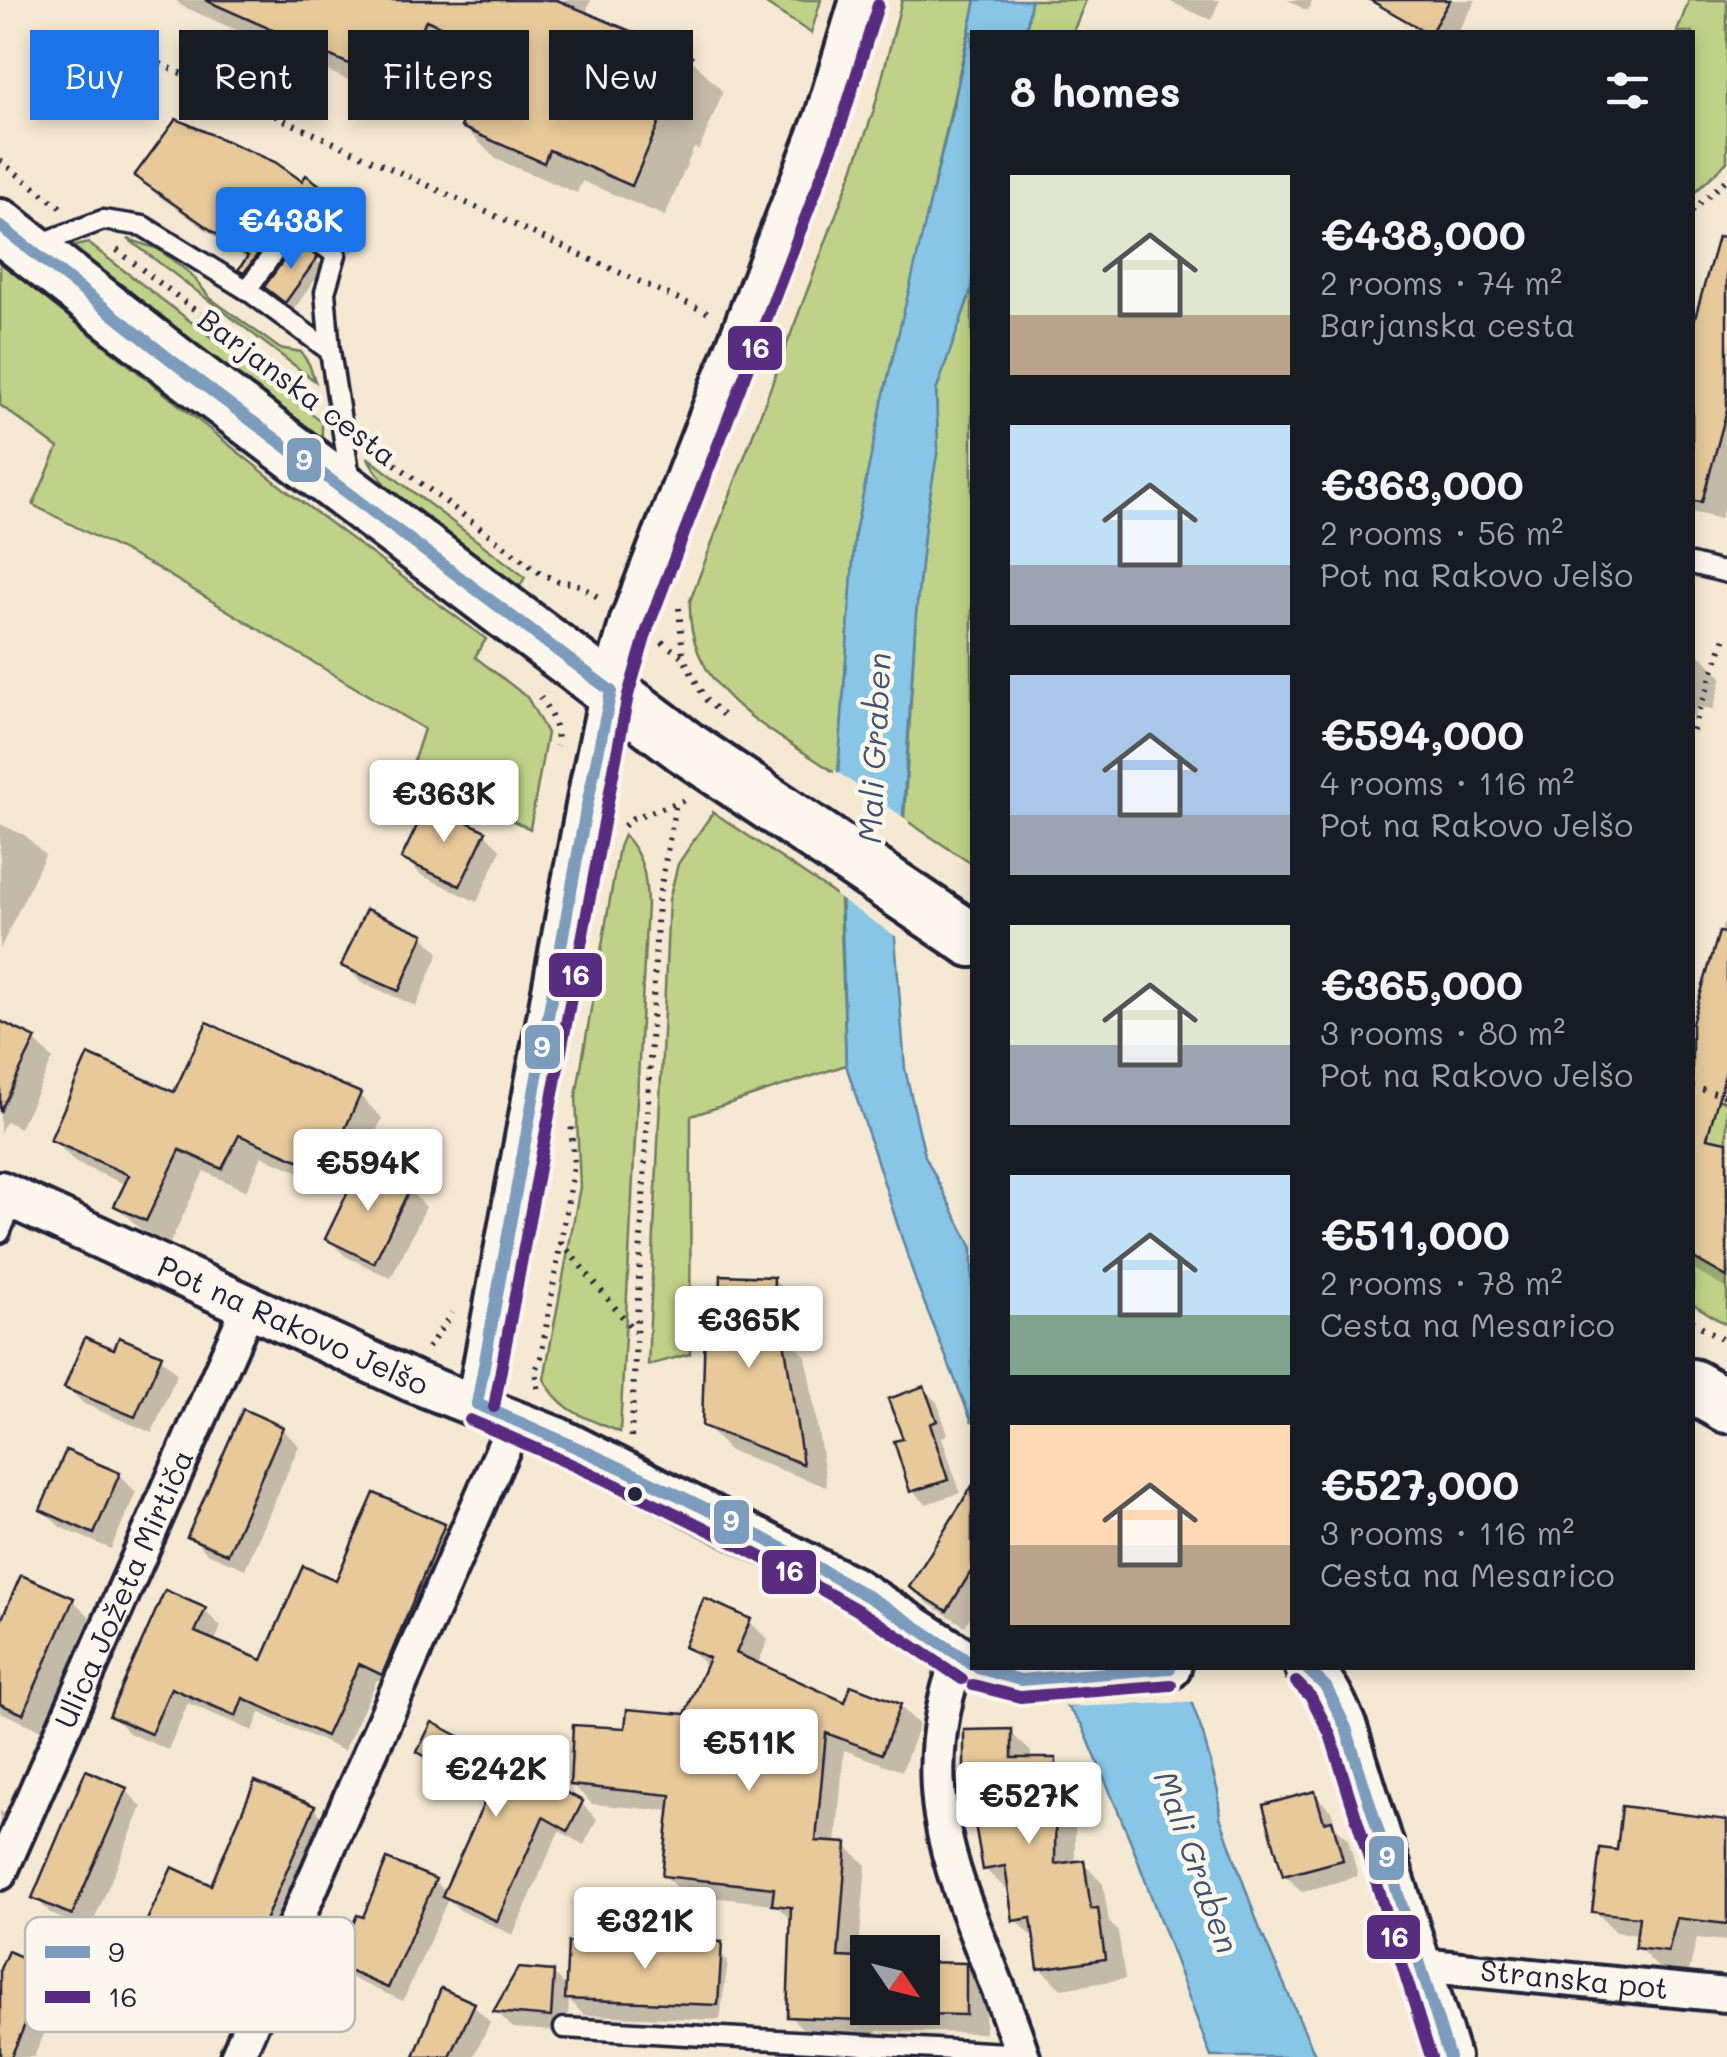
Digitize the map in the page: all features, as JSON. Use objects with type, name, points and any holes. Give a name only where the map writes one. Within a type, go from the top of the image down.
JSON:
[{"type":"main road","name":"Barjanska cesta","points":[[14,238],[353,499],[739,785],[970,939]]},
{"type":"main road","points":[[1695,1388],[1727,1406]]},
{"type":"street","points":[[477,1404],[611,691],[631,621],[825,119],[861,0]]},
{"type":"street","name":"Pot na Rakovo Jelšo","points":[[5,1208],[248,1306],[412,1381],[516,1420]]},
{"type":"street","name":"Ulica Jožeta Mirtiča","points":[[0,1874],[248,1306]]},
{"type":"street","points":[[299,1917],[516,1420],[776,1546],[864,1594],[970,1663],[944,1697],[936,1800],[942,1832],[974,1929],[1023,2056]]},
{"type":"street","points":[[991,1670],[1020,1680],[1136,1670]]},
{"type":"street","points":[[1311,1670],[1334,1699],[1346,1728],[1449,2057]]},
{"type":"street","name":"Stranska pot","points":[[1420,1965],[1727,1995]]},
{"type":"street","points":[[238,2057],[249,2032]]},
{"type":"lane","points":[[14,238],[117,220],[143,226],[247,290],[330,352]]},
{"type":"lane","points":[[247,290],[294,224],[336,255],[324,292],[353,499]]},
{"type":"lane","points":[[1695,565],[1727,573]]},
{"type":"lane","points":[[564,2028],[1023,2056]]},
{"type":"path","points":[[159,63],[744,330]]},
{"type":"path","name":"Barjanska cesta","points":[[0,162],[553,580],[574,583],[600,599]]},
{"type":"path","points":[[1695,208],[1727,179]]},
{"type":"path","points":[[1695,722],[1727,632]]},
{"type":"path","points":[[663,643],[683,657],[706,699],[729,719]]},
{"type":"path","points":[[538,693],[551,713],[558,738],[554,754]]},
{"type":"path","points":[[616,832],[633,818],[676,801],[658,902],[631,1448]]},
{"type":"path","points":[[1695,1088],[1727,1096]]},
{"type":"path","points":[[535,1370],[541,1357],[574,1165],[571,1110]]},
{"type":"path","points":[[561,1242],[636,1334]]},
{"type":"path","points":[[1695,1323],[1727,1342]]},
{"type":"green space","points":[[760,0],[821,0],[811,33]]},
{"type":"green space","points":[[902,0],[976,0],[855,533],[838,775],[761,724],[718,685],[702,661],[693,633],[690,601],[854,167],[873,113]]},
{"type":"green space","points":[[1031,0],[1086,0],[1074,30],[1026,30]]},
{"type":"green space","points":[[1689,0],[1727,0],[1727,162],[1695,192],[1695,30],[1678,30]]},
{"type":"green space","points":[[128,239],[158,249],[191,274],[210,298],[279,348],[301,352],[315,381]]},
{"type":"green space","points":[[88,243],[322,422],[322,438],[74,254],[75,246]]},
{"type":"green space","points":[[0,262],[287,491],[486,639],[475,657],[527,697],[547,733],[530,829],[410,772],[424,729],[157,568],[33,505],[58,448],[0,405]]},
{"type":"green space","points":[[970,294],[970,863],[904,819],[916,613],[938,448],[936,391]]},
{"type":"green space","points":[[367,457],[525,577],[518,590],[390,493]]},
{"type":"green space","points":[[713,812],[840,898],[846,1065],[691,1116],[690,1354],[648,1365],[669,900],[678,864]]},
{"type":"green space","points":[[624,835],[643,867],[647,904],[620,1432],[567,1407],[544,1379],[580,1187],[576,1096]]},
{"type":"green space","points":[[1695,1094],[1727,1102],[1727,1325],[1695,1305]]},
{"type":"water","name":"Mali Graben","points":[[976,0],[1031,0],[1026,30],[970,30],[970,294],[936,391],[938,448],[916,613],[895,937],[905,1069],[925,1156],[970,1244],[970,1417],[916,1282],[846,1065],[838,775],[855,533],[883,398]]},
{"type":"water","name":"Mali Graben","points":[[1180,1670],[1203,1734],[1218,1792],[1220,1817],[1259,1927],[1316,2057],[1211,2057],[1131,1842],[1082,1725],[1067,1707],[1087,1704]]},
{"type":"pier","points":[[834,770],[909,821],[900,939],[835,896]]},
{"type":"pier","points":[[1069,1670],[1186,1670],[1198,1702],[1067,1707],[1065,1703],[1081,1700]]},
{"type":"building","points":[[205,0],[557,0],[628,30],[549,30],[549,120],[660,120],[632,186],[549,150],[544,163],[461,127],[464,120],[529,120],[529,30],[449,30],[426,20],[421,30],[348,30],[348,64],[328,55],[328,30],[272,30]]},
{"type":"building","points":[[1370,0],[1450,0],[1432,30],[1422,30]]},
{"type":"building","points":[[176,119],[275,162],[302,181],[306,175],[353,209],[333,237],[301,213],[288,213],[244,273],[238,270],[248,256],[134,176]]},
{"type":"building","points":[[1718,237],[1727,238],[1727,410],[1702,502],[1695,501],[1695,318]]},
{"type":"building","points":[[297,242],[318,257],[285,303],[264,287]]},
{"type":"building","points":[[428,803],[486,831],[460,886],[401,859]]},
{"type":"building","points":[[366,909],[424,934],[399,991],[341,966]]},
{"type":"building","points":[[1719,932],[1727,933],[1727,1068],[1707,1138],[1727,1142],[1727,1277],[1695,1259],[1695,1013]]},
{"type":"building","points":[[0,1021],[36,1038],[0,1112]]},
{"type":"building","points":[[207,1022],[361,1093],[326,1172],[239,1135],[222,1169],[180,1150],[146,1221],[114,1206],[129,1175],[50,1140],[88,1054],[174,1092]]},
{"type":"building","points":[[361,1165],[410,1188],[374,1263],[325,1239]]},
{"type":"building","points":[[721,1275],[774,1277],[772,1327],[782,1327],[803,1464],[702,1426],[705,1325],[719,1325]]},
{"type":"building","points":[[85,1337],[114,1349],[119,1337],[162,1355],[135,1417],[64,1388]]},
{"type":"building","points":[[924,1386],[937,1421],[930,1424],[948,1480],[910,1492],[894,1441],[903,1439],[888,1399]]},
{"type":"building","points":[[243,1409],[283,1427],[228,1554],[187,1537]]},
{"type":"building","points":[[66,1450],[120,1473],[94,1534],[40,1510]]},
{"type":"building","points":[[970,1489],[970,1573],[947,1611],[909,1587]]},
{"type":"building","points":[[374,1493],[445,1524],[382,1675],[359,1664],[326,1736],[243,1698],[236,1716],[171,1688],[151,1734],[109,1716],[165,1590],[206,1608],[195,1632],[262,1660],[303,1566],[336,1580]]},
{"type":"building","points":[[21,1575],[74,1598],[23,1714],[0,1704],[0,1623]]},
{"type":"building","points":[[704,1598],[751,1619],[736,1653],[845,1702],[851,1685],[901,1704],[882,1754],[826,1733],[816,1841],[847,1843],[838,1957],[850,1958],[850,2020],[787,2017],[791,1907],[772,1905],[774,1888],[662,1876],[671,1795],[570,1785],[573,1725],[625,1728],[627,1709],[685,1714],[709,1658],[684,1647]]},
{"type":"building","points":[[432,1722],[583,1801],[568,1831],[543,1817],[497,1921],[442,1896],[490,1790],[417,1752]]},
{"type":"building","points":[[1012,1729],[1012,1758],[1056,1758],[1055,1864],[1084,1860],[1091,1909],[1098,1908],[1105,1959],[1038,1969],[1031,1918],[1013,1921],[1005,1866],[983,1870],[973,1812],[964,1812],[964,1730]]},
{"type":"building","points":[[86,1770],[127,1788],[72,1915],[32,1898]]},
{"type":"building","points":[[255,1781],[315,1806],[267,1917],[148,1917],[172,1867],[211,1885]]},
{"type":"building","points":[[1315,1791],[1324,1822],[1332,1820],[1343,1860],[1283,1876],[1263,1805]]},
{"type":"building","points":[[1622,1806],[1727,1820],[1727,1924],[1677,1918],[1668,1952],[1635,1948],[1639,1917],[1592,1912],[1600,1848],[1617,1850]]},
{"type":"building","points":[[387,1859],[436,1879],[388,1988],[355,1974],[355,1920],[357,1915],[363,1917]]},
{"type":"building","points":[[634,1937],[722,1942],[718,2005],[565,1999],[568,1942],[633,1946]]},
{"type":"building","points":[[8,1951],[25,1958],[25,2025],[11,2057],[0,2057],[0,1969]]},
{"type":"building","points":[[940,1962],[966,1963],[966,2015],[940,2014]]},
{"type":"building","points":[[518,1968],[554,1971],[551,2017],[493,2012]]},
{"type":"building","points":[[441,1988],[475,2003],[450,2057],[414,2057]]},
{"type":"transit line","name":"16","points":[[494,1407],[628,695],[648,627],[841,125],[878,5]]},
{"type":"transit line","name":"9","points":[[0,226],[180,367],[611,691]]},
{"type":"transit line","name":"9","points":[[477,1404],[611,691]]},
{"type":"transit line","name":"9","points":[[477,1404],[624,1469],[769,1541],[876,1601],[970,1663]]},
{"type":"transit line","name":"16","points":[[470,1420],[616,1485],[760,1556],[868,1616],[962,1679]]},
{"type":"transit line","name":"9","points":[[985,1670],[1020,1680],[1145,1670]]},
{"type":"transit line","name":"9","points":[[1308,1670],[1326,1687],[1346,1728],[1449,2057]]},
{"type":"transit line","name":"16","points":[[1296,1682],[1311,1697],[1330,1734],[1431,2057]]},
{"type":"transit line","name":"16","points":[[973,1685],[1020,1697],[1171,1685]]}]
